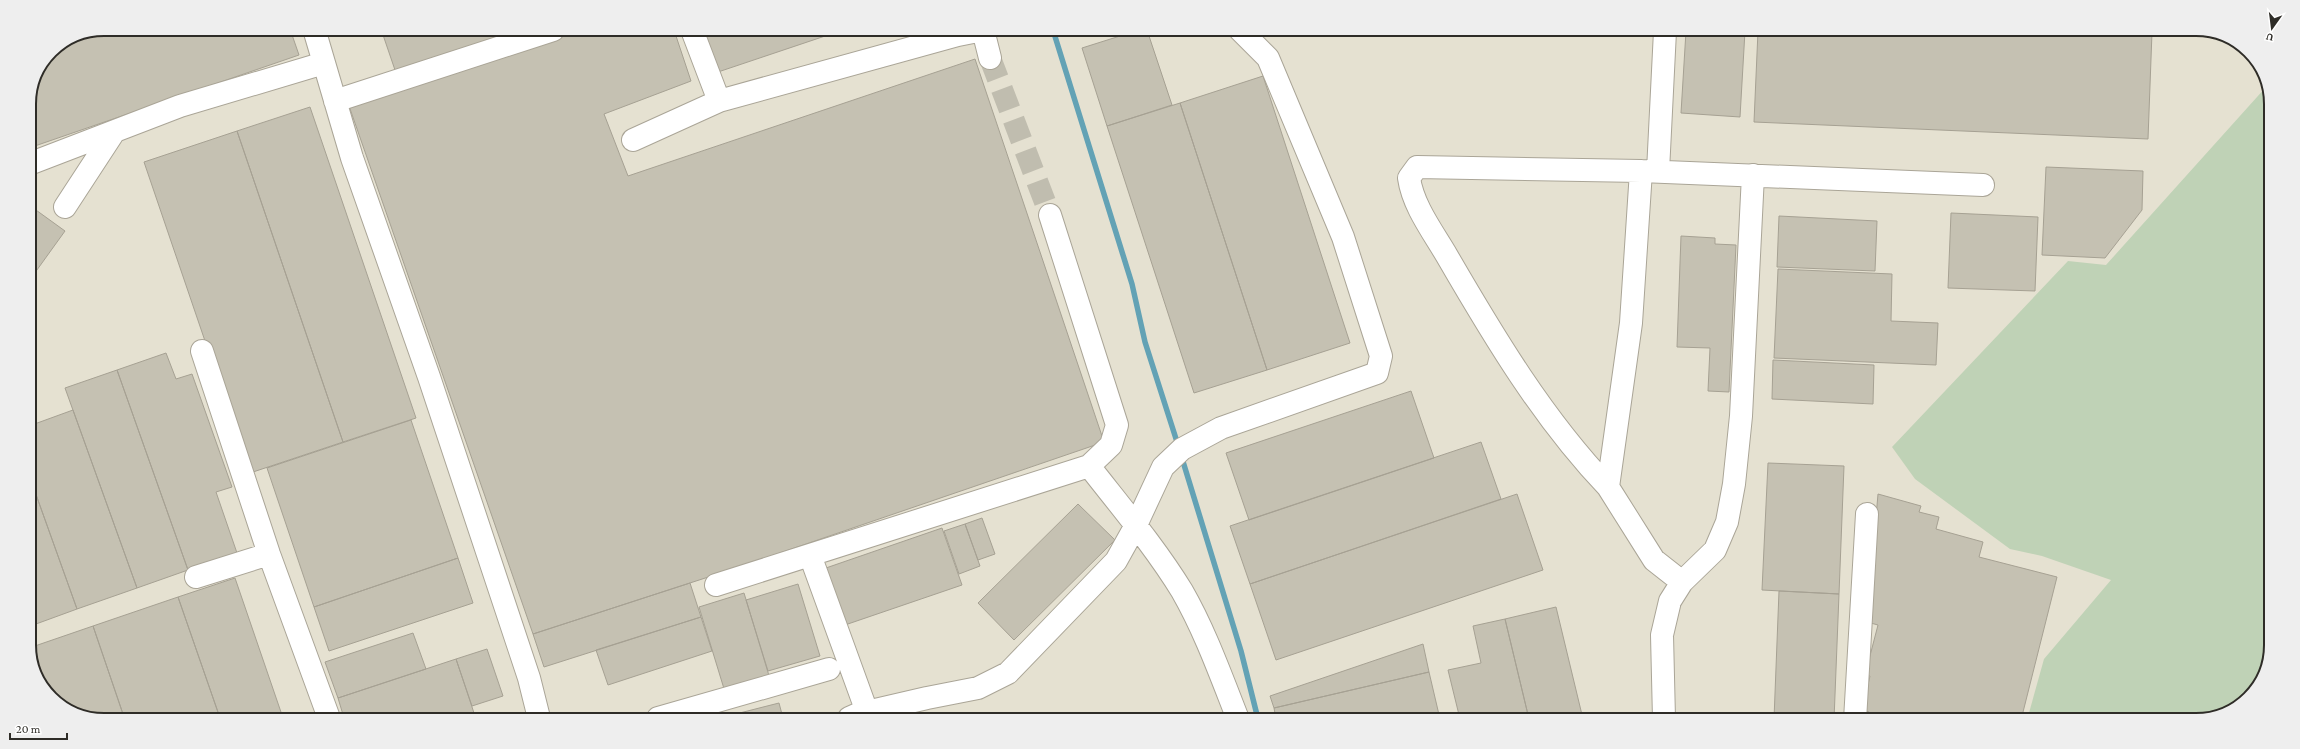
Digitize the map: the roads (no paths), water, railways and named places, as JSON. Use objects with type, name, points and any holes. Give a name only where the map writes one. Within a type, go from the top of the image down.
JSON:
[{"type":"lane","points":[[316,36],[352,158],[429,376],[529,678],[538,713]]},
{"type":"lane","points":[[335,101],[535,36]]},
{"type":"lane","points":[[694,36],[719,101]]},
{"type":"lane","points":[[633,140],[719,101],[947,36]]},
{"type":"lane","points":[[984,36],[990,58]]},
{"type":"lane","points":[[866,713],[927,698],[978,688],[1008,673],[1116,561],[1136,526],[1163,466],[1182,449],[1221,428],[1377,373],[1381,356],[1343,237],[1268,58],[1246,36]]},
{"type":"lane","points":[[1608,488],[1631,323],[1664,36]]},
{"type":"lane","points":[[36,161],[180,106],[324,63]]},
{"type":"lane","points":[[65,207],[114,132]]},
{"type":"lane","points":[[1682,582],[1654,560],[1608,488],[1589,468],[1532,395],[1474,302],[1415,200],[1409,178],[1417,167],[1649,171],[1983,185]]},
{"type":"lane","points":[[1664,713],[1662,635],[1670,601],[1682,582],[1715,550],[1728,522],[1733,492],[1741,416],[1753,175]]},
{"type":"lane","points":[[716,585],[1090,466],[1111,445],[1116,436],[1117,425],[1050,214]]},
{"type":"lane","points":[[202,351],[269,554],[327,713]]},
{"type":"lane","points":[[1090,466],[1136,526],[1182,591],[1215,660],[1236,713]]},
{"type":"lane","points":[[1855,713],[1867,514]]},
{"type":"lane","points":[[196,577],[269,554]]},
{"type":"lane","points":[[810,555],[857,713]]},
{"type":"lane","points":[[675,713],[829,669]]},
{"type":"waterway","points":[[1055,36],[1132,284],[1145,342],[1178,445]]},
{"type":"waterway","points":[[1181,455],[1241,651],[1256,713]]},
{"type":"tunnel","points":[[990,58],[1050,215]]}]
